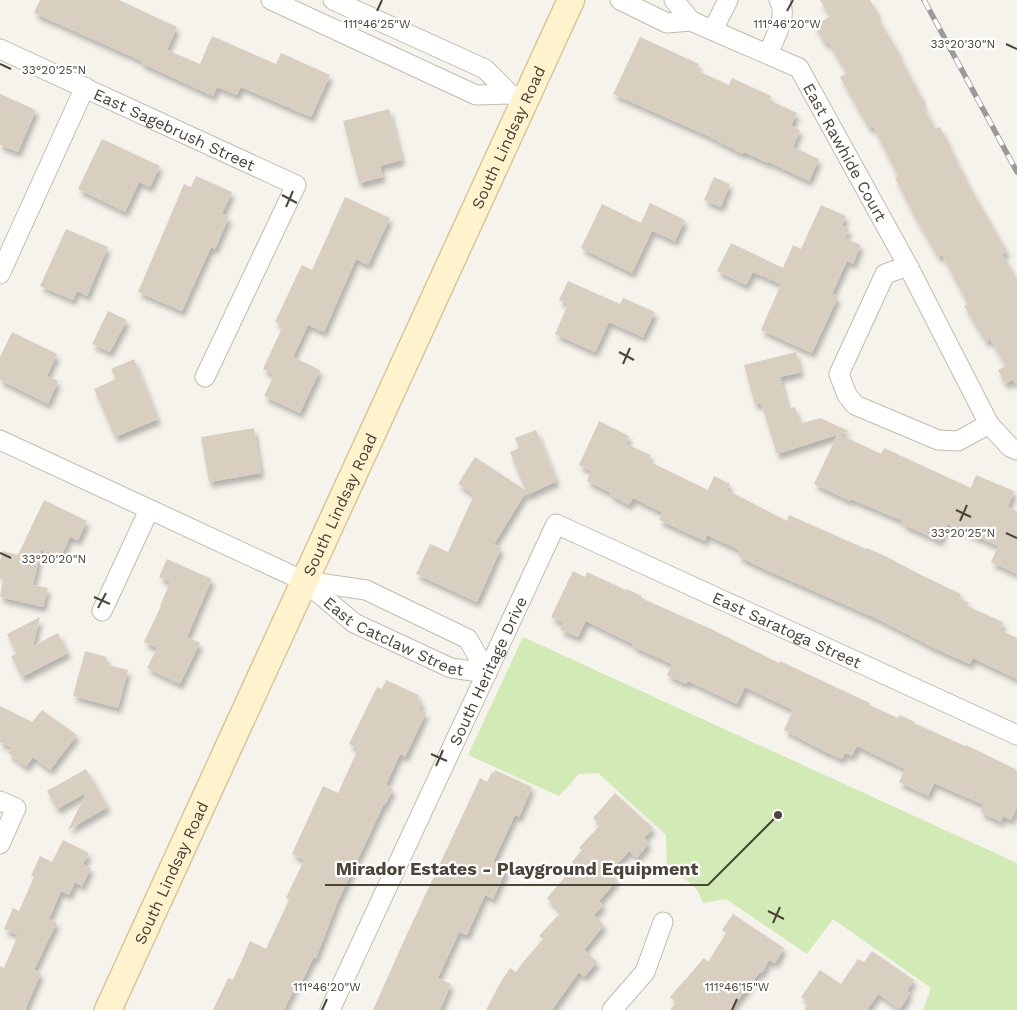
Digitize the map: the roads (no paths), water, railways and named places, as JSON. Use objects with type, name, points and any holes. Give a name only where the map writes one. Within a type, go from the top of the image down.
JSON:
[{"type":"main road","name":"South Lindsay Road","points":[[108,1010],[304,581],[518,97],[571,0]]},
{"type":"street","points":[[271,0],[476,94],[518,97]]},
{"type":"street","points":[[333,0],[485,69],[518,97]]},
{"type":"street","name":"East Rawhide Court","points":[[620,0],[667,23],[690,21],[799,68],[908,266],[990,424],[1010,447],[1017,450]]},
{"type":"street","points":[[674,0],[690,21]]},
{"type":"street","points":[[713,30],[728,0]]},
{"type":"street","points":[[768,54],[782,19],[781,2],[779,0]]},
{"type":"street","name":"East Sagebrush Street","points":[[0,49],[296,185],[205,376]]},
{"type":"street","points":[[0,274],[85,87]]},
{"type":"street","points":[[908,266],[885,274],[839,374],[847,395],[855,405],[938,440],[958,441],[990,424]]},
{"type":"street","name":"East Catclaw Street","points":[[0,440],[304,581],[354,623],[451,668],[487,673]]},
{"type":"street","points":[[102,611],[149,510]]},
{"type":"street","name":"South Heritage Drive","points":[[330,1010],[556,524]]},
{"type":"street","name":"East Saratoga Street","points":[[556,524],[1017,735]]},
{"type":"street","name":"East Catclaw Street","points":[[304,581],[366,590],[468,640],[487,673]]},
{"type":"street","points":[[0,844],[8,804]]},
{"type":"street","points":[[612,1010],[645,972],[663,922]]},
{"type":"railway","points":[[924,0],[1017,172]]},
{"type":"place","name":"Mirador Estates - Playground Equipment","points":[[778,815]]}]
